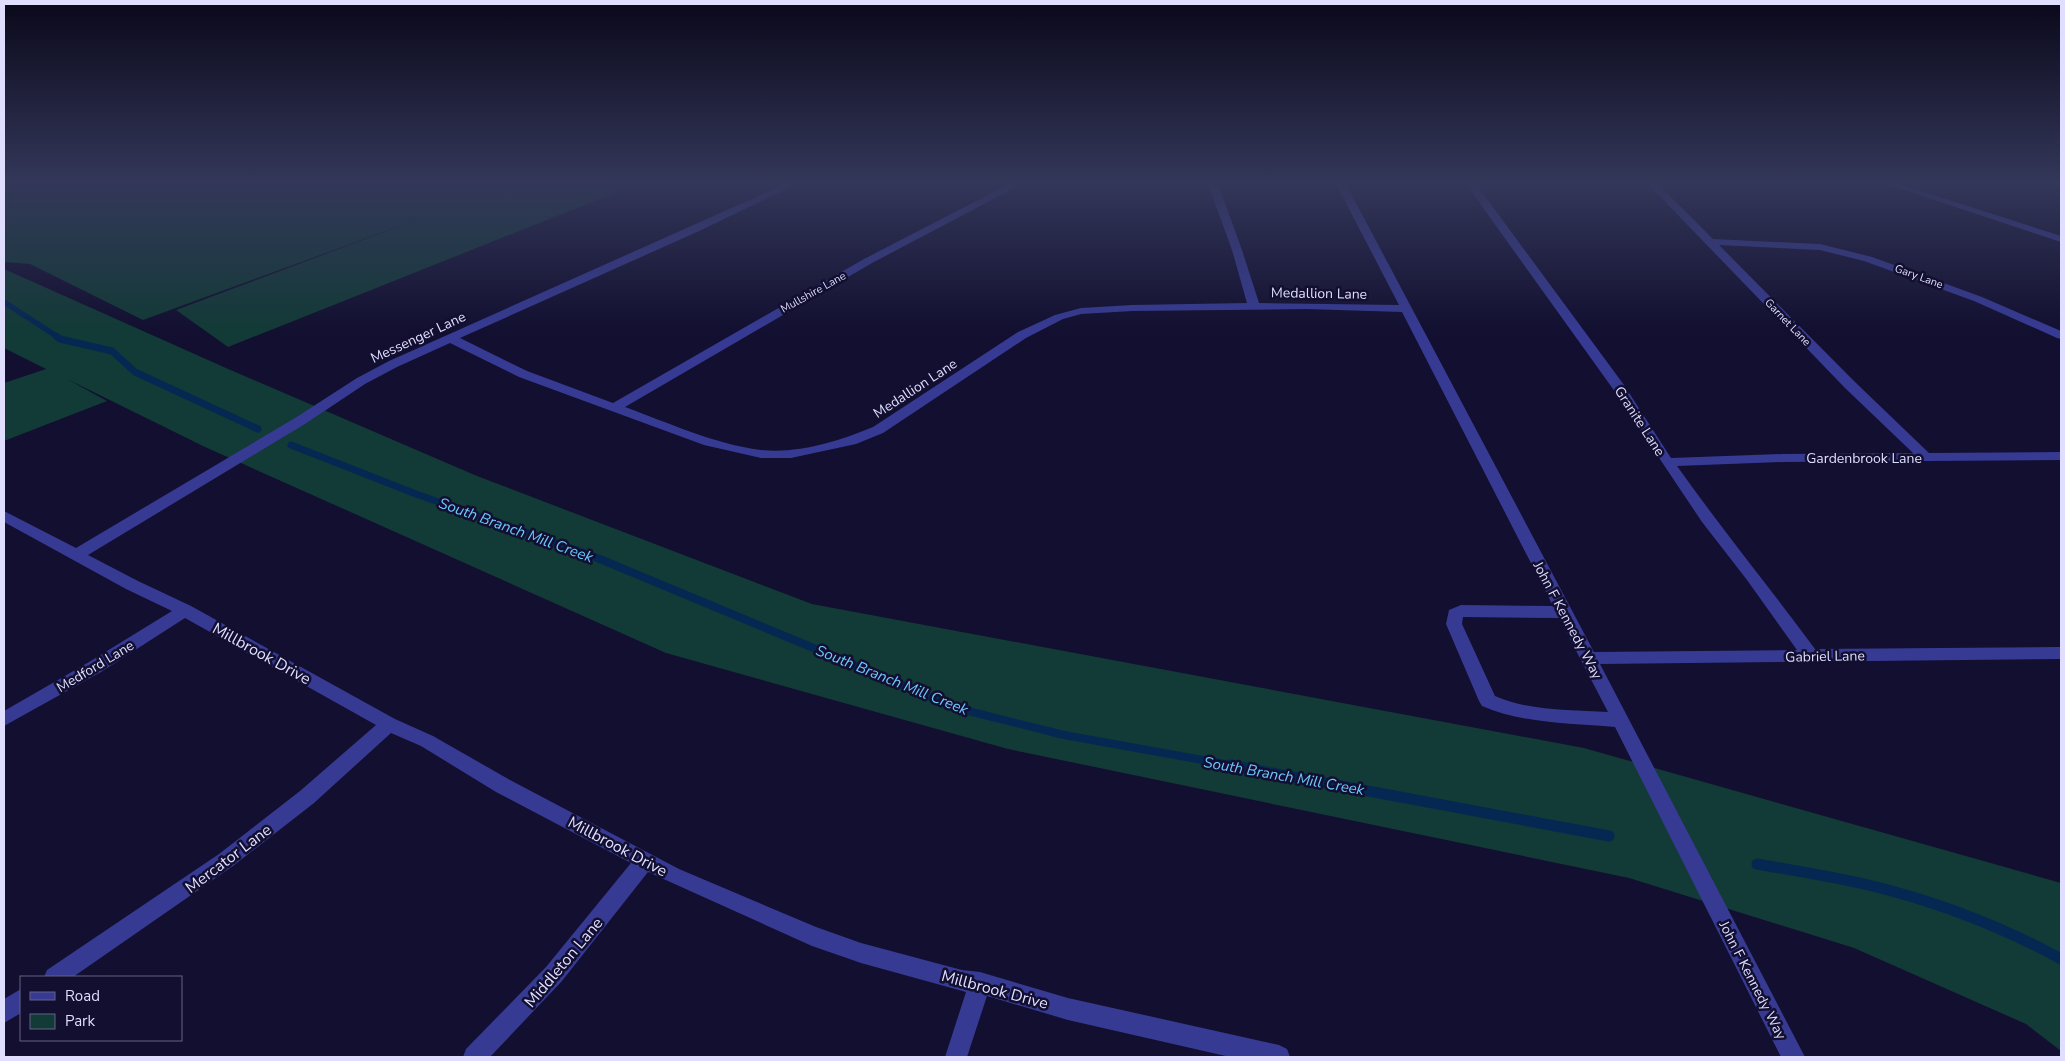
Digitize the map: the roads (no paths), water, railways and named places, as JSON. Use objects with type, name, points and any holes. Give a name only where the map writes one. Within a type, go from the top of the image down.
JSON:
[{"type":"street","name":"Messenger Lane","points":[[76,555],[300,421],[361,381],[393,364],[685,234]]},
{"type":"street","name":"Mullshire Lane","points":[[615,407],[868,262],[922,234]]},
{"type":"street","points":[[1231,234],[1254,307]]},
{"type":"street","name":"John F Kennedy Way","points":[[1367,234],[1589,658],[1793,1057]]},
{"type":"street","name":"Granite Lane","points":[[1505,234],[1619,388],[1667,462],[1708,519],[1812,656]]},
{"type":"street","name":"Garnet Lane","points":[[1702,234],[1926,458]]},
{"type":"street","points":[[2044,234],[2061,239]]},
{"type":"street","name":"Gary Lane","points":[[1710,242],[1798,245],[1868,259],[1978,299],[2061,335]]},
{"type":"street","name":"Medallion Lane","points":[[450,338],[523,374],[726,447],[762,454],[791,454],[851,441],[878,430],[903,416],[1022,335],[1060,317],[1082,311],[1106,309],[1332,306],[1406,310]]},
{"type":"street","name":"Gardenbrook Lane","points":[[1667,462],[1783,458],[2061,456]]},
{"type":"street","name":"Millbrook Drive","points":[[6,520],[185,610],[389,724],[427,741],[503,786],[672,875],[812,936],[861,953],[962,981],[980,983],[1068,1009],[1279,1057]]},
{"type":"street","name":"Medford Lane","points":[[4,719],[95,667],[185,610]]},
{"type":"street","points":[[1564,612],[1462,611],[1455,614],[1454,624],[1488,701],[1499,708],[1550,715],[1620,720]]},
{"type":"street","name":"Gabriel Lane","points":[[1589,658],[2061,653]]},
{"type":"street","name":"Mercator Lane","points":[[56,976],[226,860],[306,798],[389,724]]},
{"type":"street","name":"Middleton Lane","points":[[474,1057],[554,974],[645,861]]},
{"type":"street","points":[[956,1057],[980,983]]},
{"type":"street","points":[[4,1012],[20,1001]]},
{"type":"waterway","name":"South Branch Mill Creek","points":[[4,302],[58,337]]},
{"type":"waterway","name":"South Branch Mill Creek","points":[[56,336],[60,339],[112,351],[135,372],[258,429]]},
{"type":"waterway","name":"South Branch Mill Creek","points":[[291,445],[416,494],[513,528]]},
{"type":"waterway","name":"South Branch Mill Creek","points":[[510,527],[595,557],[960,709],[1064,735],[1236,766]]},
{"type":"waterway","name":"South Branch Mill Creek","points":[[1229,765],[1609,836]]},
{"type":"waterway","name":"South Branch Mill Creek","points":[[1757,864],[1856,882],[1910,896],[1998,928],[2061,959]]}]
